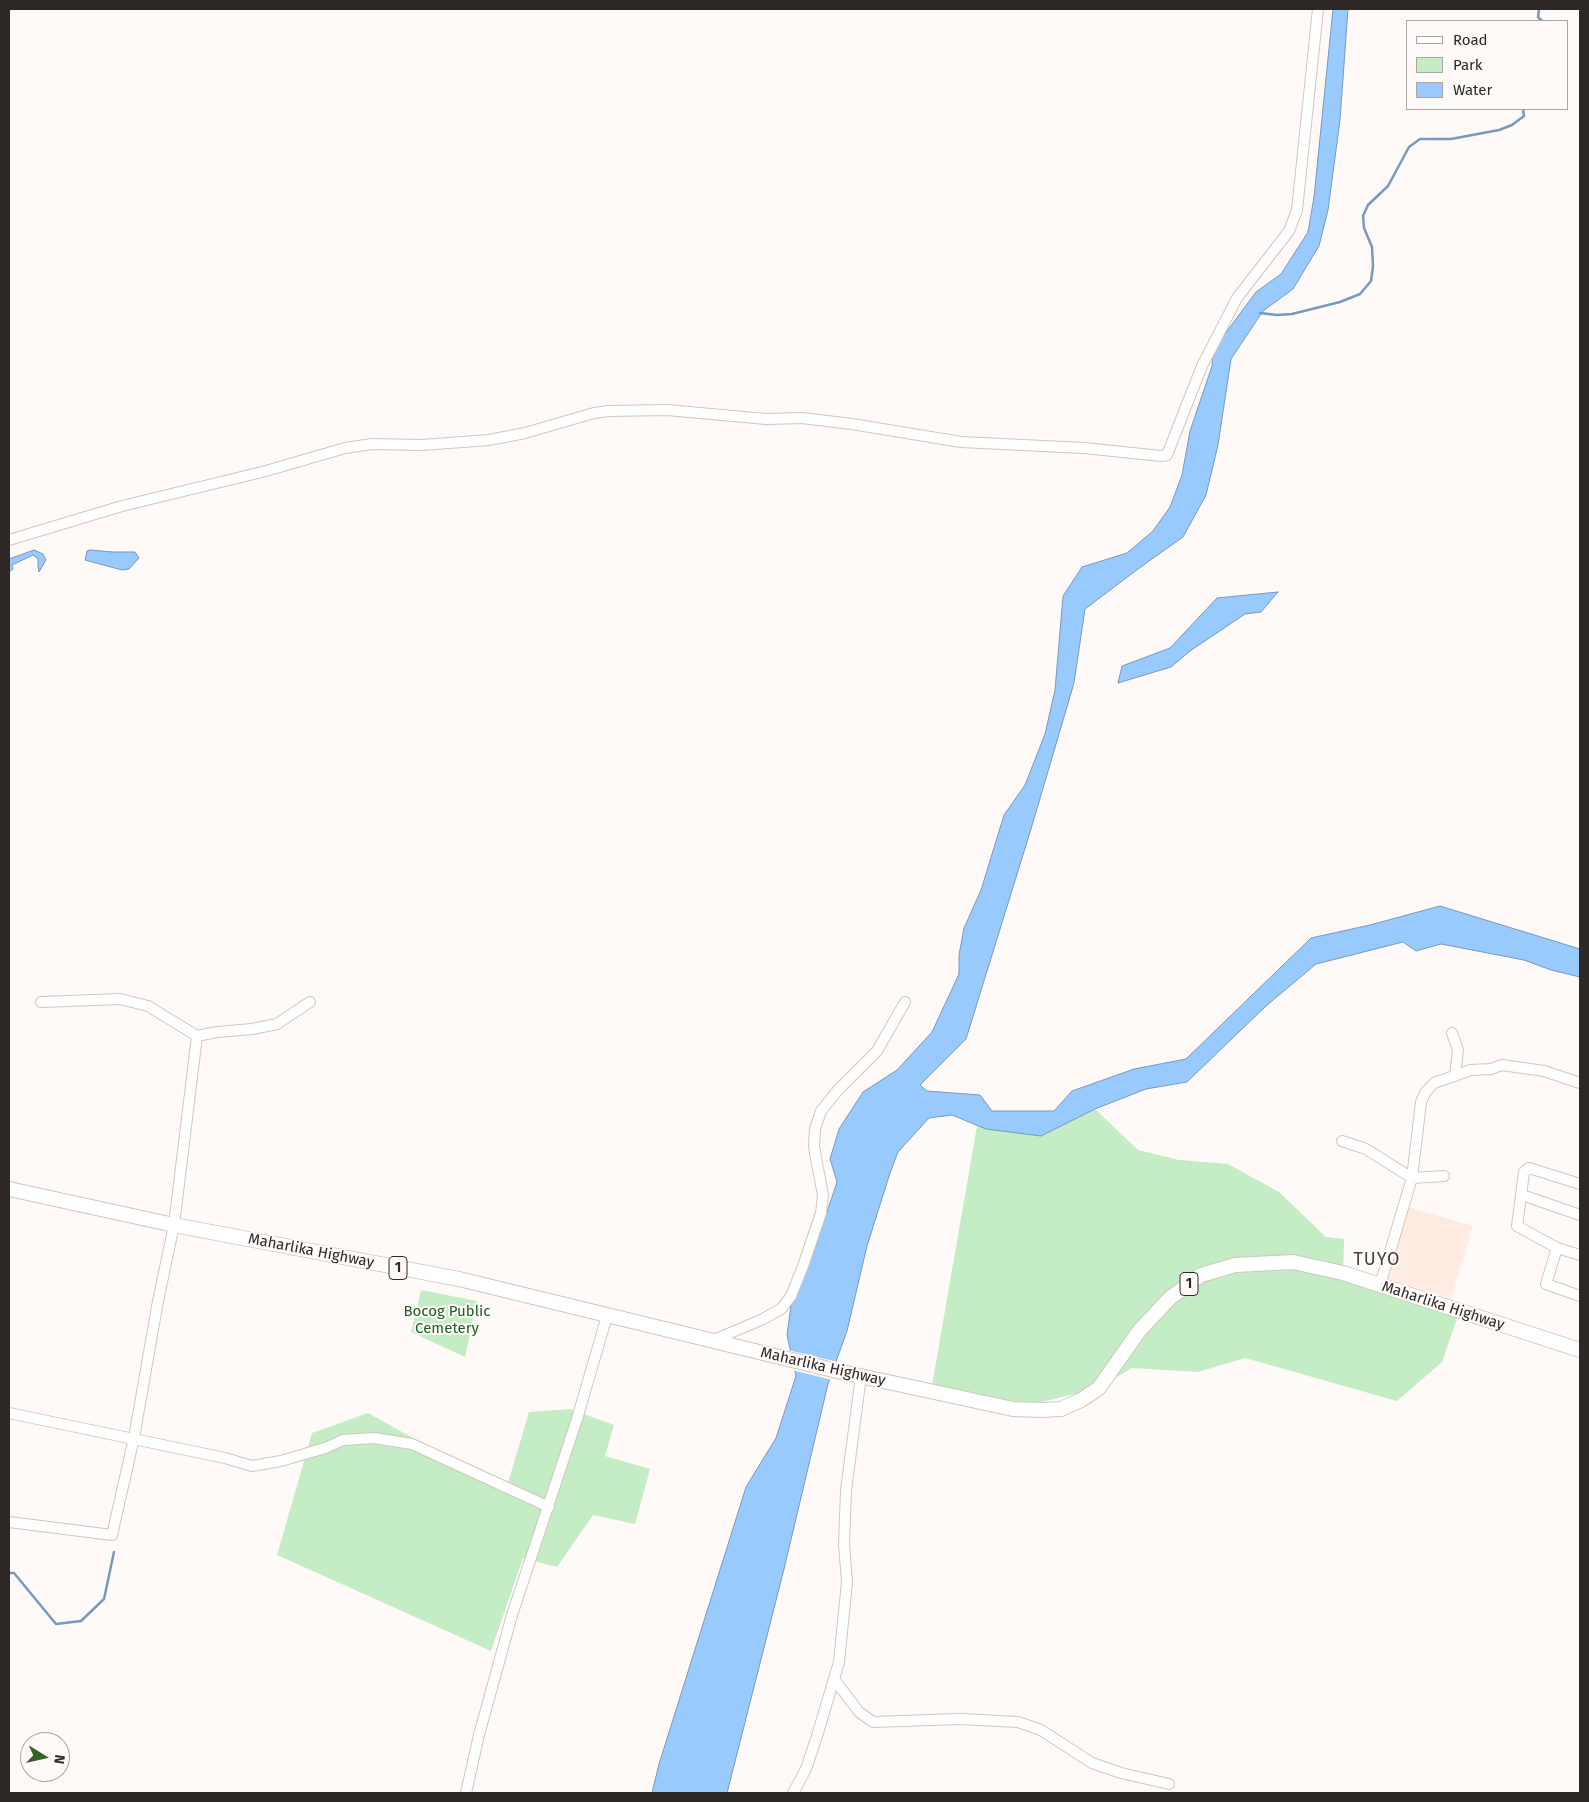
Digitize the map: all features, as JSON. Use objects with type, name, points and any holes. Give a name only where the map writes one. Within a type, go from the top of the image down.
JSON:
[{"type":"highway","name":"Maharlika Highway","points":[[9,1189],[174,1225],[459,1279],[837,1371],[1013,1408],[1061,1409],[1081,1400],[1099,1388],[1139,1331],[1170,1298],[1201,1275],[1235,1264],[1293,1262],[1343,1273],[1580,1349]]},
{"type":"street","points":[[9,540],[122,506],[266,471],[345,448],[372,444],[422,445],[489,440],[525,433],[594,413],[609,411],[667,410],[766,419],[802,418],[852,424],[961,442],[1084,448],[1161,456],[1167,455],[1202,366],[1237,298],[1289,231],[1297,210],[1318,9]]},
{"type":"street","points":[[41,1002],[120,1000],[148,1006],[197,1036],[277,1024],[310,1002]]},
{"type":"street","points":[[711,1341],[782,1309],[791,1296],[821,1213],[823,1195],[814,1148],[815,1129],[821,1112],[838,1090],[878,1051],[905,1002]]},
{"type":"street","points":[[1452,1034],[1458,1050],[1455,1076]]},
{"type":"street","points":[[9,1522],[112,1534],[134,1438],[158,1301],[174,1225],[197,1036]]},
{"type":"street","points":[[1380,1285],[1412,1178],[1421,1102],[1434,1083],[1471,1070],[1491,1069],[1502,1065],[1544,1071],[1580,1083]]},
{"type":"street","points":[[1342,1140],[1366,1149],[1412,1178],[1444,1176]]},
{"type":"street","points":[[1580,1184],[1530,1168],[1524,1172],[1518,1226],[1556,1248],[1580,1255]]},
{"type":"street","points":[[1522,1195],[1580,1215]]},
{"type":"street","points":[[1556,1248],[1546,1284],[1580,1296]]},
{"type":"street","points":[[466,1793],[478,1735],[512,1615],[549,1507],[607,1316]]},
{"type":"street","points":[[793,1793],[806,1769],[839,1662],[847,1582],[844,1544],[846,1490],[862,1376]]},
{"type":"street","points":[[9,1413],[134,1438],[225,1458],[252,1466],[325,1448],[343,1440],[374,1438],[412,1444],[549,1507]]},
{"type":"street","points":[[834,1678],[859,1712],[873,1722],[960,1719],[1018,1722],[1041,1730],[1092,1763],[1121,1773],[1169,1784]]},
{"type":"shaded area","points":[[1404,1206],[1473,1226],[1451,1299],[1382,1277]]},
{"type":"green space","points":[[1095,1109],[1138,1150],[1179,1160],[1228,1164],[1279,1192],[1326,1237],[1344,1239],[1343,1273],[1458,1316],[1442,1362],[1397,1401],[1245,1358],[1198,1372],[1132,1368],[1099,1388],[1013,1409],[931,1391],[977,1126],[1041,1136]]},
{"type":"green space","name":"Bocog Public Cemetery","points":[[421,1290],[477,1301],[465,1357],[411,1332]]},
{"type":"green space","points":[[570,1409],[614,1425],[605,1456],[650,1469],[635,1524],[593,1515],[557,1567],[523,1558],[491,1651],[277,1555],[312,1433],[368,1413],[449,1458],[508,1483],[529,1412]]},
{"type":"water","points":[[1333,9],[1348,9],[1340,120],[1328,210],[1319,246],[1293,289],[1263,311],[1231,359],[1218,445],[1206,495],[1183,537],[1085,609],[1074,683],[966,1039],[920,1085],[927,1091],[980,1095],[992,1111],[1054,1111],[1072,1091],[1134,1069],[1186,1059],[1311,938],[1370,925],[1440,906],[1580,949],[1580,977],[1551,970],[1524,960],[1441,944],[1416,951],[1403,942],[1316,964],[1266,1006],[1187,1082],[1146,1089],[1095,1109],[1041,1136],[986,1129],[952,1115],[929,1118],[898,1152],[867,1246],[847,1331],[828,1384],[784,1569],[727,1793],[652,1793],[659,1764],[746,1487],[776,1438],[796,1376],[787,1335],[791,1306],[814,1251],[837,1182],[830,1159],[839,1129],[863,1092],[897,1070],[932,1032],[959,974],[959,955],[964,928],[981,890],[1004,815],[1025,785],[1045,734],[1055,690],[1063,596],[1082,567],[1127,553],[1153,531],[1170,507],[1182,475],[1190,431],[1212,366],[1213,350],[1256,292],[1281,274],[1308,232],[1314,197]]},
{"type":"water","points":[[34,550],[43,554],[46,560],[39,572],[38,559],[33,555],[12,565],[13,569],[9,572],[9,559]]},
{"type":"water","points":[[87,551],[135,552],[139,558],[129,569],[122,570],[85,560]]},
{"type":"water","points":[[1278,592],[1261,612],[1245,614],[1190,651],[1171,667],[1118,683],[1122,666],[1170,648],[1217,598]]},
{"type":"pier","points":[[788,1350],[838,1362],[832,1380],[792,1370]]},
{"type":"waterway","points":[[1539,9],[1538,17],[1541,20]]},
{"type":"waterway","points":[[1260,313],[1292,314],[1340,302],[1360,294],[1371,281],[1373,266],[1372,247],[1364,228],[1363,216],[1368,205],[1388,186],[1409,147],[1420,139],[1451,139],[1499,130],[1512,125],[1524,116],[1523,110]]},
{"type":"waterway","points":[[9,1573],[14,1573],[56,1624],[81,1621],[104,1599],[114,1552]]},
{"type":"district","name":"TUYO","points":[[1377,1260]]}]
